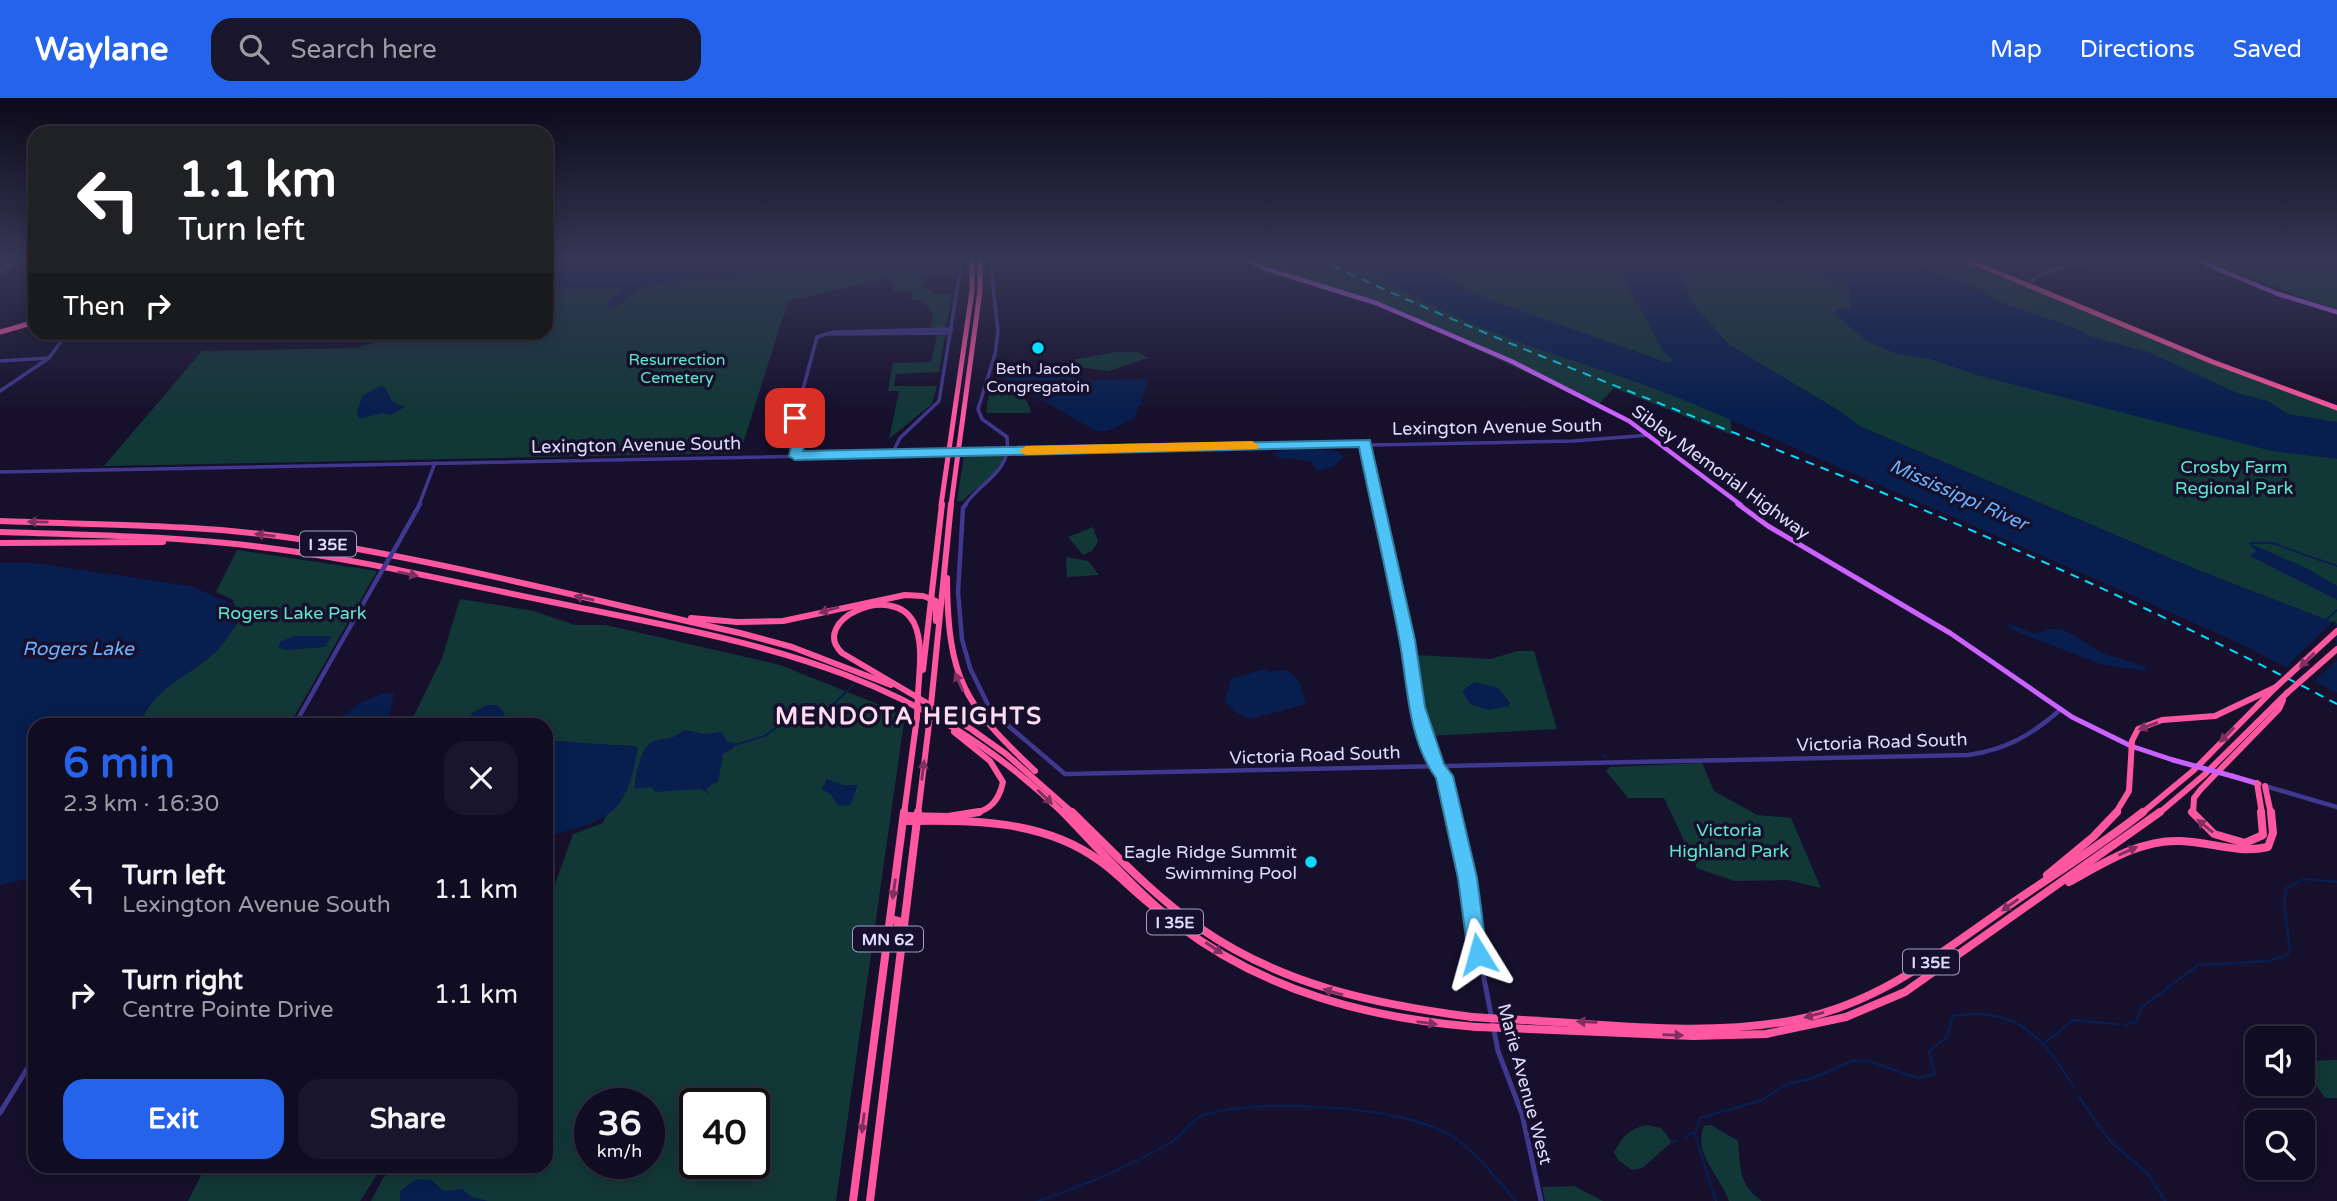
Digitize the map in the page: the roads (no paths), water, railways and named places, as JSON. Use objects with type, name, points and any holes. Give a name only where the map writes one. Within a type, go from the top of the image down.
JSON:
[{"type":"highway","name":"MN 62","points":[[853,1201],[917,717],[948,452],[969,310]]},
{"type":"highway","name":"MN 62","points":[[870,1201],[929,724],[947,537],[977,310]]},
{"type":"highway","points":[[2090,310],[2228,368],[2337,406]]},
{"type":"highway","points":[[2097,310],[2337,406]]},
{"type":"highway","points":[[0,334],[28,326]]},
{"type":"highway","name":"I 35E","points":[[0,521],[195,528],[291,538],[391,556],[792,647],[905,691],[1002,750],[1068,805],[1170,905],[1233,949],[1302,983],[1382,1006],[1503,1019],[1706,1027],[1796,1020],[1839,1008],[1895,986],[2144,812],[2184,780],[2276,687],[2337,631]]},
{"type":"highway","name":"I 35E","points":[[0,532],[213,542],[311,554],[732,639],[784,653],[879,687],[978,742],[1027,779],[1175,923],[1255,972],[1323,999],[1414,1021],[1476,1027],[1693,1036],[1797,1029],[1846,1017],[1905,992],[2046,894],[2193,785],[2337,649]]},
{"type":"highway","points":[[947,537],[948,642],[957,681],[984,723],[1068,805]]},
{"type":"highway","points":[[0,543],[213,542]]},
{"type":"highway","points":[[651,613],[723,623],[762,623],[807,617],[872,599],[930,598],[936,604],[936,652]]},
{"type":"highway","points":[[905,691],[842,656],[835,648],[835,629],[849,614],[882,605],[909,613],[920,637],[919,694]]},
{"type":"highway","points":[[2030,891],[2120,807],[2132,780],[2131,746],[2135,733],[2145,725],[2215,717],[2239,706],[2263,690],[2276,687]]},
{"type":"highway","points":[[2261,784],[2264,830],[2263,835],[2254,842],[2239,843],[2222,838],[2200,824],[2192,812],[2194,799],[2201,789],[2278,709],[2286,695]]},
{"type":"highway","points":[[917,819],[978,813],[995,802],[1003,787],[1000,775],[990,761],[930,714]]},
{"type":"highway","points":[[2046,894],[2143,845],[2180,841],[2244,850],[2268,847],[2273,840],[2273,831],[2261,784]]},
{"type":"highway","points":[[904,819],[992,821],[1032,829],[1067,841],[1100,861],[1175,923]]},
{"type":"highway","points":[[890,919],[897,920],[899,925],[893,1018]]},
{"type":"highway","points":[[885,964],[877,1048],[881,1053],[888,1054]]},
{"type":"main road","name":"Sibley Memorial Highway","points":[[1392,310],[1511,361],[1650,435],[1768,526],[1950,633],[2061,709],[2131,746],[2261,784]]},
{"type":"street","points":[[892,454],[900,436],[929,415],[939,401],[954,310]]},
{"type":"street","points":[[994,310],[997,342],[978,409],[982,419],[1007,437],[1009,451]]},
{"type":"street","points":[[795,456],[800,436],[796,415],[815,340],[828,334],[951,331]]},
{"type":"street","points":[[0,391],[49,358],[62,340]]},
{"type":"street","points":[[0,361],[49,358]]},
{"type":"street","name":"Lexington Avenue South","points":[[0,472],[1365,443],[1587,441],[1650,435]]},
{"type":"street","name":"Marie Avenue West","points":[[1365,443],[1408,640],[1417,707],[1437,766],[1444,776],[1467,878],[1478,956],[1498,1051],[1522,1114],[1541,1201]]},
{"type":"street","name":"Victoria Road South","points":[[1009,451],[1003,468],[973,493],[963,508],[958,592],[962,639],[970,668],[991,711],[1059,771],[1078,776],[1968,755],[1989,753],[2023,741],[2061,709]]},
{"type":"street","points":[[298,718],[418,508],[435,463]]},
{"type":"street","points":[[2261,784],[2337,807]]},
{"type":"street","points":[[0,1113],[28,1067]]},
{"type":"water","name":"Mississippi River","points":[[1443,310],[1520,310],[1668,363],[1674,360],[1663,351],[1641,310],[1699,310],[1729,345],[1841,412],[1859,426],[2200,571],[2337,624],[2337,693],[2243,645],[1694,404],[1477,326]]},
{"type":"water","points":[[1834,310],[2024,310],[2071,326],[2091,337],[2146,351],[2237,393],[2268,401],[2288,414],[2337,422],[2337,459],[2272,451],[1980,376],[1930,359],[1897,354],[1868,342],[1834,314]]},
{"type":"water","points":[[1008,366],[1088,380],[1144,379],[1148,382],[1141,400],[1143,404],[1139,406],[1134,418],[1108,431],[1096,431],[1001,376]]},
{"type":"water","points":[[380,386],[385,387],[392,401],[405,407],[390,415],[383,413],[359,419],[357,412],[362,396]]},
{"type":"water","points":[[1296,448],[1337,451],[1344,457],[1333,467],[1317,471],[1311,461],[1279,458],[1272,453]]},
{"type":"water","points":[[2249,543],[2308,569],[2337,586],[2337,600],[2250,556],[2256,551]]},
{"type":"water","name":"Rogers Lake","points":[[0,563],[35,563],[190,586],[231,603],[238,616],[218,650],[160,694],[144,718],[28,718],[28,879],[0,885]]},
{"type":"water","points":[[2005,623],[2036,634],[2045,630],[2062,630],[2103,653],[2145,667],[2147,671],[2100,664],[2013,630]]},
{"type":"water","points":[[295,636],[331,637],[325,647],[287,650],[279,648],[280,642]]},
{"type":"water","points":[[1264,669],[1270,672],[1281,670],[1292,673],[1301,687],[1306,704],[1255,718],[1245,717],[1234,711],[1225,700],[1231,679]]},
{"type":"water","points":[[1474,682],[1498,688],[1510,703],[1509,706],[1488,710],[1470,704],[1462,691]]},
{"type":"water","points":[[394,693],[389,718],[339,718],[364,701]]},
{"type":"water","points":[[487,705],[497,705],[505,714],[502,718],[469,718],[472,713]]},
{"type":"water","points":[[684,730],[705,734],[721,732],[728,742],[735,743],[734,748],[723,754],[718,782],[706,788],[709,794],[701,789],[655,792],[651,787],[635,789],[639,763],[648,745]]},
{"type":"water","points":[[553,741],[638,747],[628,788],[611,812],[599,820],[553,834]]},
{"type":"water","points":[[827,779],[843,785],[858,785],[850,805],[838,806],[831,795],[822,789]]},
{"type":"water","points":[[417,1179],[431,1180],[444,1191],[462,1189],[472,1197],[488,1201],[400,1201],[400,1191]]},
{"type":"waterway","points":[[2250,543],[2272,543],[2337,566]]},
{"type":"waterway","points":[[2326,620],[2337,610]]},
{"type":"waterway","points":[[735,745],[765,736],[792,716],[828,710],[853,685]]},
{"type":"waterway","points":[[1603,755],[1607,758]]},
{"type":"waterway","points":[[2124,1025],[2136,1022],[2142,1007],[2198,965],[2269,961],[2287,955],[2290,950],[2284,903],[2286,888],[2304,879],[2337,882]]},
{"type":"waterway","points":[[1716,1201],[1695,1134],[1700,1118],[1762,1100],[1787,1084],[1810,1079],[1852,1061],[1869,1061],[1918,1078],[1935,1074],[1929,1051],[1947,1037],[1953,1016],[1995,1016],[2027,1029],[2052,1055],[2074,1088]]},
{"type":"waterway","points":[[2046,1042],[2073,1020],[2117,1024]]},
{"type":"waterway","points":[[2079,1097],[2109,1140],[2148,1174],[2165,1201]]},
{"type":"waterway","points":[[1038,1201],[1138,1160],[1170,1143],[1202,1116],[1225,1110],[1290,1106],[1363,1111],[1426,1124],[1448,1134],[1467,1148],[1516,1201]]},
{"type":"waterway","points":[[1685,1137],[1694,1132]]},
{"type":"waterway","points":[[1672,1142],[1678,1140]]},
{"type":"railway","points":[[1433,310],[1525,350],[1806,461],[1993,540],[2167,619],[2337,704]]},
{"type":"place","name":"Beth Jacob Congregatoin","points":[[1038,348]]},
{"type":"place","name":"Eagle Ridge Summit Swimming Pool","points":[[1311,862]]},
{"type":"district","name":"MENDOTA HEIGHTS","points":[[909,716]]},
{"type":"park label","name":"Resurrection Cemetery","points":[[677,368]]},
{"type":"park label","name":"Crosby Farm Regional Park","points":[[2234,477]]},
{"type":"park label","name":"Rogers Lake Park","points":[[292,613]]},
{"type":"park label","name":"Victoria Highland Park","points":[[1729,840]]}]
